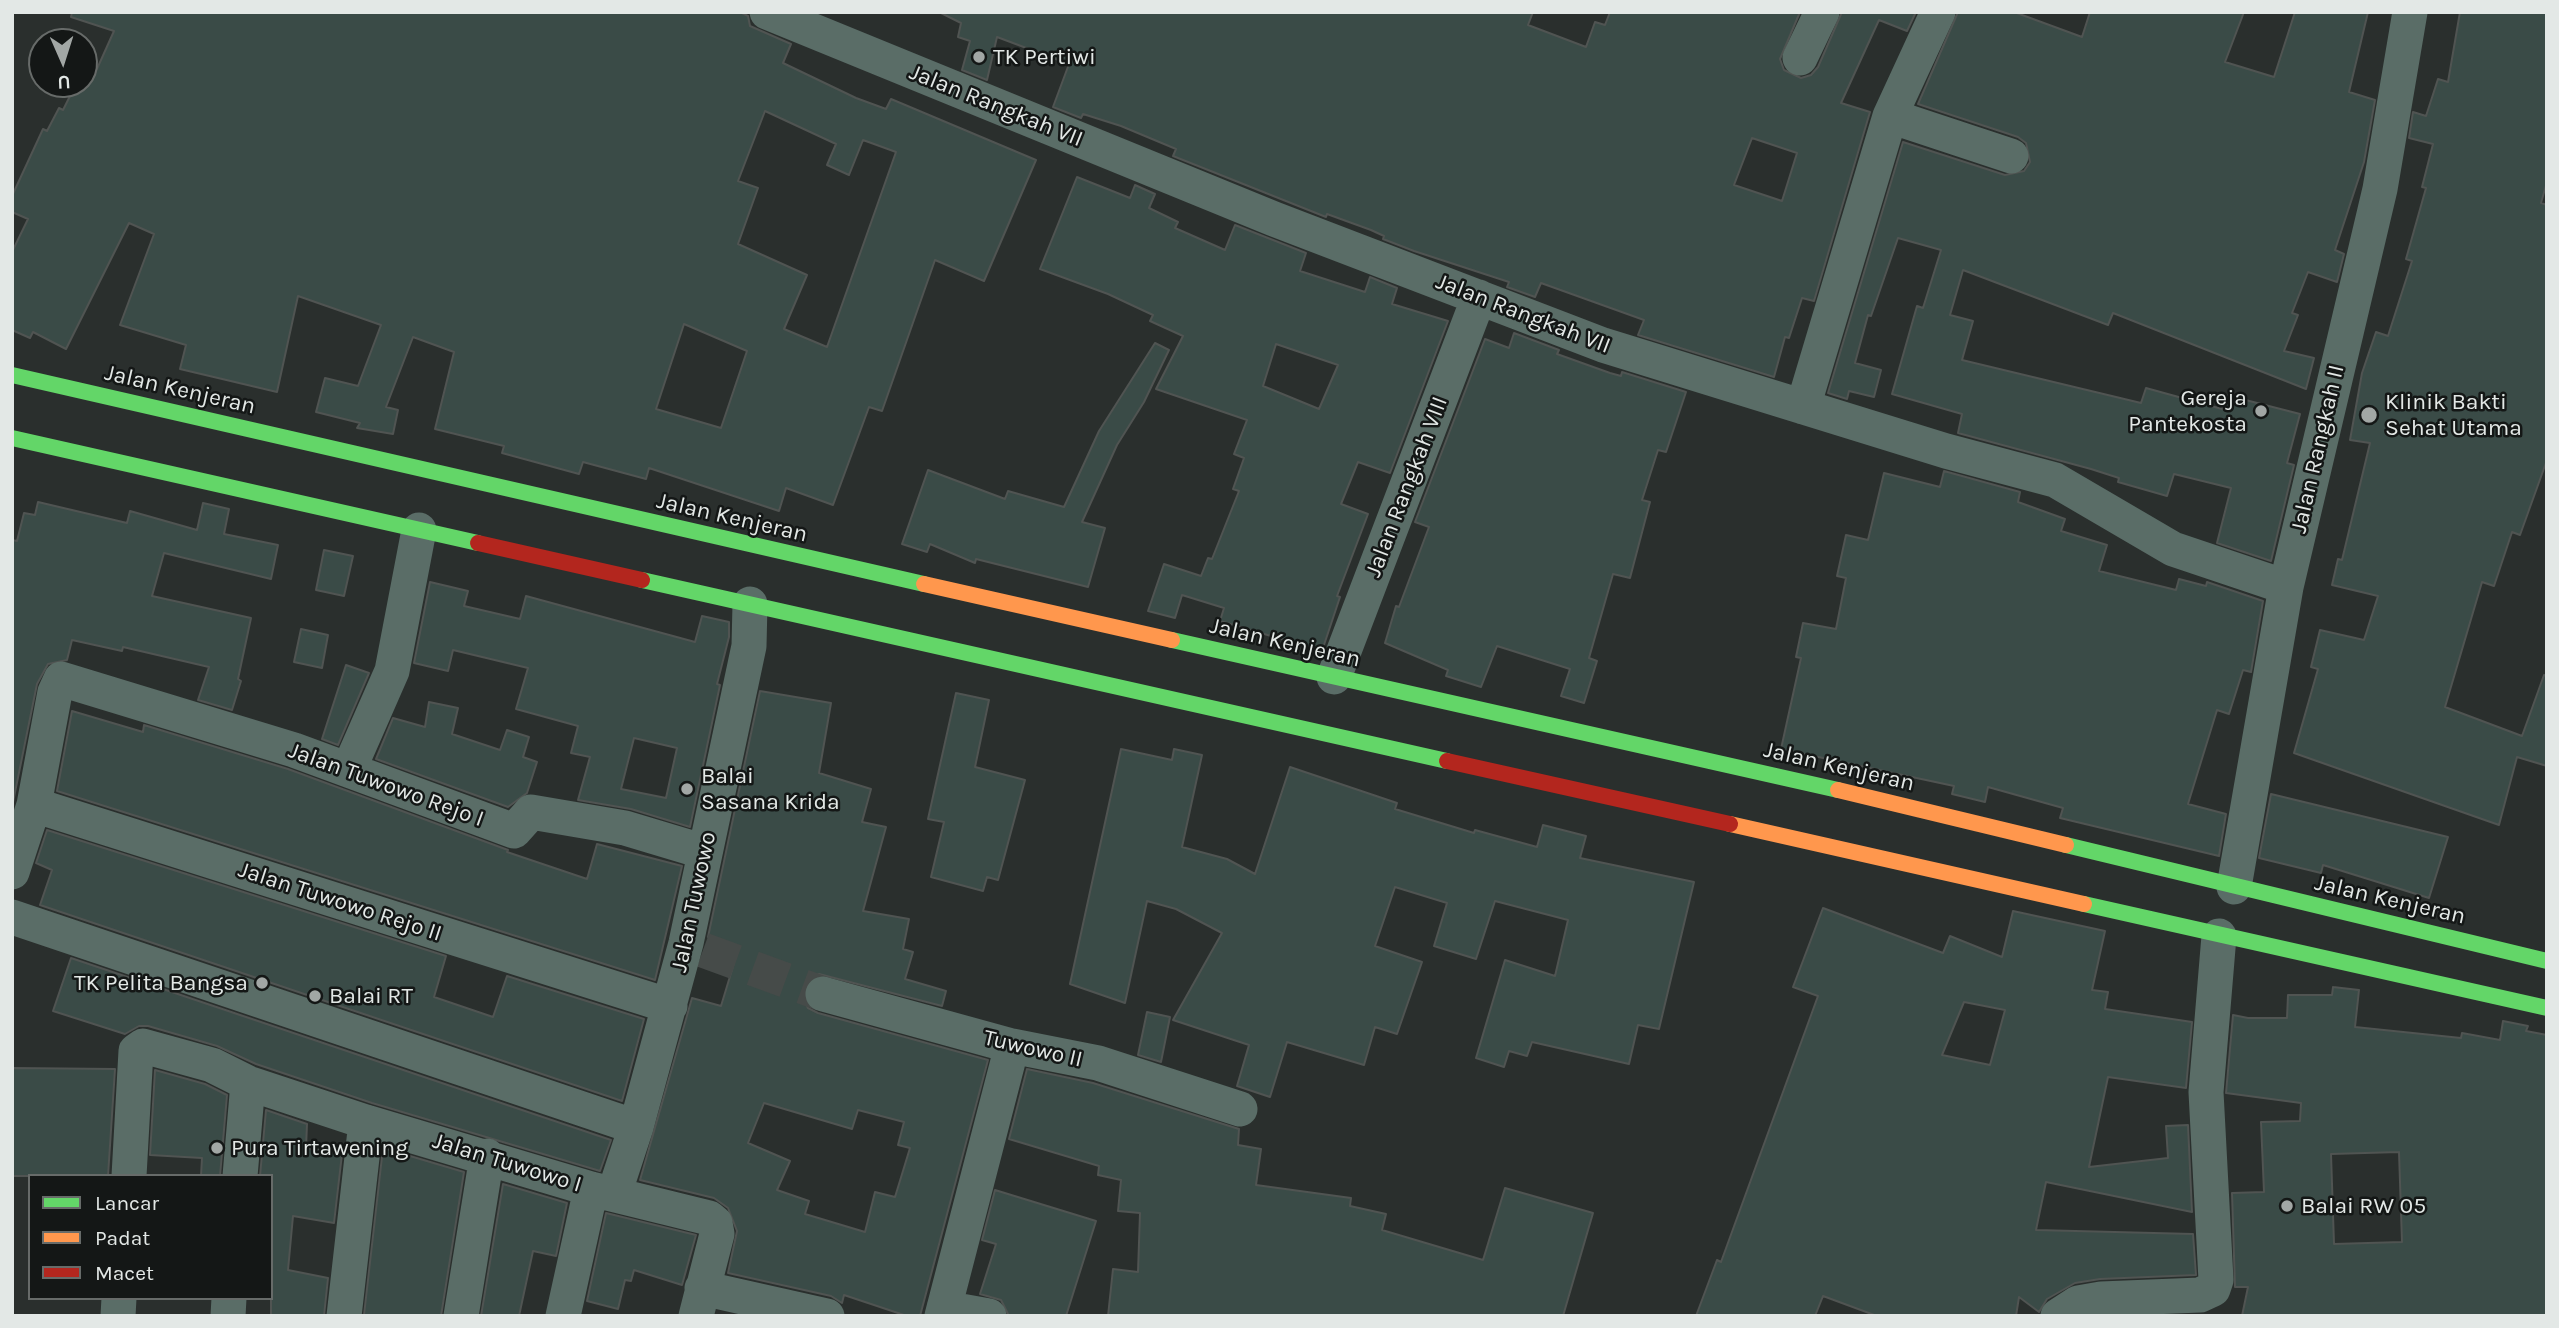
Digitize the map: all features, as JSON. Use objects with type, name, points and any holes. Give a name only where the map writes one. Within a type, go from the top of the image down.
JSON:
[{"type":"highway","name":"Jalan Kenjeran","points":[[12,375],[1779,776],[2547,961]]},
{"type":"highway","points":[[12,438],[2547,1009]]},
{"type":"street","name":"Jalan Rangkah VII","points":[[767,12],[1274,219],[1603,345],[1803,407],[2055,480],[2173,549],[2286,587]]},
{"type":"street","points":[[1800,58],[1822,12]]},
{"type":"street","points":[[1803,407],[1891,116],[1938,12]]},
{"type":"street","name":"Jalan Rangkah II","points":[[2234,887],[2286,587],[2381,189],[2410,12]]},
{"type":"street","points":[[1891,116],[2011,156]]},
{"type":"street","name":"Jalan Rangkah VIII","points":[[1334,677],[1479,297]]},
{"type":"street","points":[[349,769],[392,671],[419,530]]},
{"type":"street","name":"Jalan Tuwowo","points":[[563,1316],[598,1195],[636,1127],[670,1006],[694,946],[705,852],[749,646],[750,604]]},
{"type":"street","name":"Jalan Tuwowo Rejo I","points":[[23,811],[55,692],[61,680],[349,769],[514,831],[531,812],[625,828],[705,852]]},
{"type":"street","points":[[12,872],[23,811]]},
{"type":"street","name":"Jalan Tuwowo Rejo II","points":[[23,811],[670,1006]]},
{"type":"street","points":[[12,917],[636,1127]]},
{"type":"street","points":[[2058,1316],[2078,1303],[2101,1299],[2200,1295],[2213,1289],[2216,1280],[2206,1092],[2219,936]]},
{"type":"street","name":"Tuwowo II","points":[[823,994],[1012,1046],[1098,1063],[1240,1109]]},
{"type":"street","name":"Jalan Tuwowo I","points":[[129,1174],[139,1046],[212,1065],[248,1083],[366,1122],[487,1156],[598,1195],[709,1219],[715,1223],[717,1234],[699,1302]]},
{"type":"street","points":[[989,1316],[943,1312],[1012,1046]]},
{"type":"street","points":[[240,1174],[248,1083]]},
{"type":"street","points":[[344,1316],[366,1122]]},
{"type":"street","points":[[461,1316],[487,1156]]},
{"type":"street","points":[[699,1302],[827,1316]]},
{"type":"building","points":[[72,12],[740,12],[748,16],[750,26],[791,44],[783,63],[856,98],[886,109],[891,99],[1036,160],[984,281],[935,260],[882,411],[869,407],[833,505],[786,488],[779,511],[649,468],[646,479],[583,462],[579,474],[502,453],[504,446],[435,429],[454,352],[413,337],[386,407],[398,410],[393,434],[357,428],[360,423],[316,412],[325,378],[358,386],[381,325],[298,296],[277,392],[180,369],[186,345],[120,325],[154,234],[129,223],[66,349],[33,332],[30,338],[12,330],[12,252],[28,219],[12,212],[12,196],[43,129],[47,131],[59,108],[63,110],[69,98],[98,98],[98,67],[114,31],[71,17]],"holes":[[[765,111],[836,144],[827,165],[849,175],[863,140],[896,152],[827,347],[784,329],[807,275],[738,244],[758,188],[738,181]],[[684,324],[747,351],[721,428],[656,409]]]},
{"type":"building","points":[[939,12],[1533,12],[1528,25],[1586,47],[1595,22],[1605,25],[1610,12],[1800,12],[1780,59],[1784,70],[1801,78],[1811,75],[1818,67],[1842,12],[1916,12],[1907,31],[1879,20],[1841,103],[1870,112],[1814,301],[1802,298],[1789,338],[1785,337],[1774,377],[1638,335],[1644,320],[1541,283],[1535,297],[1507,287],[1509,282],[1414,251],[1383,239],[1384,236],[1371,230],[1327,214],[1326,217],[1173,156],[1176,149],[1121,126],[1083,114],[1081,118],[1053,107],[1069,64],[997,37],[987,80],[962,70],[970,41],[958,37],[961,23]],"holes":[[[1752,138],[1797,153],[1782,201],[1734,185]]]},
{"type":"building","points":[[1958,12],[2014,12],[2082,37],[2090,12],[2244,12],[2225,62],[2274,77],[2295,12],[2368,12],[2349,92],[2375,100],[2364,162],[2335,250],[2344,254],[2337,282],[2308,272],[2292,313],[2298,315],[2284,351],[2314,358],[2306,389],[2113,313],[2108,325],[1963,270],[1950,315],[1973,321],[1962,360],[2141,403],[2146,388],[2222,409],[2226,395],[2300,414],[2287,463],[2294,465],[2271,561],[2217,543],[2231,488],[2174,474],[2167,496],[2118,482],[2119,478],[2091,469],[1958,433],[1962,414],[1892,394],[1917,306],[1923,308],[1941,250],[1898,238],[1871,316],[1868,315],[1855,363],[1881,370],[1874,397],[1849,391],[1847,399],[1828,393],[1903,142],[2005,175],[2024,171],[2030,162],[2026,143],[2018,137],[1918,104]]},
{"type":"building","points":[[2460,12],[2547,12],[2547,182],[2541,203],[2547,205],[2547,460],[2520,535],[2512,532],[2494,586],[2482,582],[2445,707],[2522,736],[2544,675],[2547,676],[2547,766],[2517,757],[2499,825],[2294,753],[2318,669],[2311,667],[2320,630],[2364,640],[2378,596],[2332,585],[2338,559],[2342,560],[2370,443],[2350,440],[2362,373],[2376,332],[2388,336],[2412,261],[2406,259],[2426,188],[2422,187],[2433,144],[2409,138],[2413,112],[2426,116],[2438,79],[2448,82]]},
{"type":"building","points":[[1077,177],[1130,198],[1135,185],[1155,194],[1149,208],[1178,222],[1175,228],[1225,250],[1235,225],[1306,253],[1300,271],[1365,292],[1370,277],[1397,288],[1392,304],[1448,321],[1390,473],[1358,462],[1341,504],[1368,514],[1337,596],[1340,597],[1322,651],[1220,621],[1224,608],[1182,595],[1175,618],[1148,611],[1164,564],[1201,576],[1208,558],[1212,559],[1239,491],[1233,489],[1244,458],[1234,454],[1247,420],[1156,389],[1183,336],[1150,321],[1153,315],[1108,294],[1040,269]],"holes":[[[1276,344],[1338,365],[1319,409],[1263,386]]]},
{"type":"building","points":[[1514,333],[1559,350],[1557,354],[1610,373],[1621,376],[1622,372],[1686,392],[1666,452],[1658,450],[1642,500],[1650,502],[1630,578],[1613,574],[1589,658],[1597,661],[1584,703],[1561,696],[1570,669],[1497,646],[1481,687],[1446,676],[1448,670],[1385,643],[1396,606],[1399,607],[1429,527],[1415,522],[1485,339],[1509,348]]},
{"type":"building","points":[[1155,343],[1169,350],[1144,402],[1117,445],[1082,522],[1105,528],[1088,587],[976,559],[975,563],[930,544],[927,552],[902,544],[928,470],[1005,499],[1008,491],[1064,507],[1099,431]]},
{"type":"building","points":[[1944,471],[2020,492],[2018,502],[2065,519],[2061,531],[2107,545],[2099,571],[2176,590],[2179,579],[2206,586],[2207,582],[2263,601],[2251,672],[2243,670],[2229,714],[2217,710],[2188,804],[2226,814],[2219,856],[2060,818],[2063,808],[1988,787],[1985,802],[1952,794],[1954,786],[1781,749],[1801,658],[1796,657],[1803,623],[1836,629],[1846,578],[1837,576],[1846,535],[1868,540],[1884,473],[1940,487]]},
{"type":"building","points":[[38,502],[127,523],[130,511],[197,530],[203,503],[229,509],[224,534],[278,545],[271,579],[164,553],[152,596],[251,618],[238,679],[241,681],[232,710],[198,700],[209,667],[123,647],[122,651],[72,640],[67,660],[48,664],[37,684],[12,807],[12,540],[17,541],[24,513],[35,515]]},
{"type":"building","points":[[324,550],[353,556],[344,596],[316,590]]},
{"type":"building","points":[[430,582],[468,591],[464,606],[520,619],[526,596],[695,642],[702,616],[729,622],[729,637],[717,684],[720,685],[690,827],[631,809],[578,800],[590,757],[571,753],[578,726],[516,709],[528,668],[453,650],[448,671],[414,663]],"holes":[[[634,738],[677,748],[666,798],[621,789]]]},
{"type":"building","points":[[301,629],[328,635],[322,668],[294,662]]},
{"type":"building","points":[[346,665],[369,673],[338,745],[322,739]]},
{"type":"building","points":[[760,691],[831,703],[819,773],[871,789],[862,822],[886,827],[863,911],[909,919],[903,949],[913,952],[905,979],[946,991],[942,1006],[819,974],[809,979],[803,998],[808,1008],[818,1013],[988,1060],[920,1316],[907,1316],[844,1295],[842,1303],[831,1296],[728,1273],[737,1231],[728,1208],[714,1198],[640,1180],[692,998],[721,1006],[738,950],[708,937]],"holes":[[[764,1103],[852,1129],[858,1110],[904,1122],[898,1145],[910,1148],[895,1197],[875,1192],[865,1232],[805,1214],[809,1201],[777,1190],[790,1161],[748,1143]]]},
{"type":"building","points":[[956,693],[989,700],[975,767],[1025,780],[998,880],[987,877],[983,891],[931,877],[944,822],[928,819]]},
{"type":"building","points":[[429,702],[458,708],[452,734],[500,750],[507,730],[529,737],[523,757],[537,762],[527,793],[508,807],[376,759],[393,718],[425,727]]},
{"type":"building","points":[[72,711],[143,732],[144,725],[288,769],[508,850],[507,852],[587,879],[597,844],[682,866],[655,980],[57,791]]},
{"type":"building","points":[[1121,749],[1172,760],[1174,749],[1202,755],[1182,847],[1227,859],[1255,874],[1290,767],[1397,803],[1395,809],[1474,833],[1475,830],[1537,847],[1543,825],[1586,836],[1580,858],[1694,882],[1659,1029],[1638,1025],[1629,1064],[1532,1042],[1527,1056],[1509,1051],[1504,1067],[1476,1058],[1505,960],[1555,976],[1568,920],[1495,901],[1476,959],[1434,946],[1447,903],[1395,887],[1375,946],[1422,962],[1397,1034],[1375,1027],[1364,1065],[1287,1042],[1270,1097],[1237,1086],[1249,1045],[1173,1020],[1222,933],[1176,909],[1147,901],[1125,1003],[1070,984]]},
{"type":"building","points":[[2271,794],[2448,837],[2429,898],[2323,865],[2321,873],[2259,858]]},
{"type":"building","points":[[47,830],[446,956],[434,997],[493,1017],[507,976],[644,1019],[622,1101],[40,905],[52,870],[36,863]]},
{"type":"building","points":[[1823,908],[1943,953],[1950,936],[2002,957],[2013,911],[2105,931],[2092,990],[2108,992],[2105,1009],[2192,1022],[2186,1088],[2108,1077],[2089,1167],[2168,1158],[2166,1126],[2188,1125],[2192,1212],[2046,1182],[2036,1230],[2193,1234],[2196,1275],[2100,1279],[2075,1283],[2047,1299],[2039,1312],[2019,1297],[2016,1316],[1877,1316],[1823,1296],[1815,1316],[1696,1316],[1717,1260],[1721,1262],[1818,996],[1793,987]],"holes":[[[1964,1002],[2005,1010],[1990,1065],[1942,1055]]]},
{"type":"building","points":[[71,958],[611,1140],[600,1171],[372,1103],[256,1064],[217,1046],[148,1026],[139,1026],[125,1034],[53,1011]]},
{"type":"building","points":[[2333,987],[2359,990],[2355,1027],[2461,1038],[2462,1033],[2500,1040],[2503,1021],[2528,1026],[2526,1031],[2547,1035],[2547,1316],[2242,1316],[2248,1287],[2235,1287],[2232,1193],[2264,1192],[2261,1122],[2300,1121],[2301,1103],[2226,1093],[2233,1015],[2248,1018],[2287,1018],[2288,995],[2332,995]],"holes":[[[2399,1152],[2402,1242],[2334,1244],[2331,1154]]]},
{"type":"building","points":[[1147,1012],[1170,1017],[1161,1062],[1138,1055]]},
{"type":"building","points":[[12,1068],[115,1069],[108,1174],[12,1176]]},
{"type":"building","points":[[1027,1069],[1093,1083],[1239,1129],[1238,1145],[1261,1149],[1256,1185],[1351,1198],[1350,1206],[1386,1214],[1382,1230],[1483,1260],[1505,1188],[1593,1213],[1563,1316],[1108,1316],[1113,1269],[1138,1272],[1140,1213],[1118,1211],[1121,1180],[1098,1175],[1099,1166],[1009,1139]]},
{"type":"building","points":[[155,1070],[205,1084],[227,1095],[220,1174],[201,1174],[202,1158],[150,1155]]},
{"type":"building","points":[[266,1110],[307,1124],[306,1148],[342,1154],[334,1223],[293,1216],[288,1270],[328,1278],[324,1316],[271,1316],[273,1174],[260,1174]]},
{"type":"building","points":[[383,1148],[464,1172],[441,1316],[364,1315]]},
{"type":"building","points":[[503,1184],[567,1203],[556,1256],[533,1251],[519,1316],[481,1316]]},
{"type":"building","points":[[995,1190],[1096,1221],[1066,1316],[1009,1316],[1001,1300],[980,1294],[996,1244],[982,1240]]},
{"type":"building","points":[[606,1213],[696,1235],[682,1285],[634,1270],[631,1281],[625,1280],[618,1309],[587,1301]]},
{"type":"tunnel","points":[[703,950],[823,994]]},
{"type":"traffic: fast","points":[[12,375],[924,584]]},
{"type":"traffic: fast","points":[[12,438],[478,543]]},
{"type":"traffic: fast","points":[[642,580],[1447,761]]},
{"type":"traffic: fast","points":[[1172,640],[1838,790]]},
{"type":"traffic: fast","points":[[2066,845],[2547,961]]},
{"type":"traffic: fast","points":[[2084,904],[2547,1008]]},
{"type":"traffic: slow","points":[[924,584],[1172,640]]},
{"type":"traffic: slow","points":[[1838,790],[2066,845]]},
{"type":"traffic: slow","points":[[1730,824],[2084,904]]},
{"type":"traffic: jam","points":[[478,543],[642,580]]},
{"type":"traffic: jam","points":[[1447,761],[1730,824]]},
{"type":"place","name":"TK Pertiwi","points":[[979,57]]},
{"type":"place","name":"Gereja Pantekosta","points":[[2261,411]]},
{"type":"place","name":"Klinik Bakti Sehat Utama","points":[[2369,415]]},
{"type":"place","name":"Balai Sasana Krida","points":[[687,789]]},
{"type":"place","name":"TK Pelita Bangsa","points":[[262,983]]},
{"type":"place","name":"Balai RT","points":[[315,996]]},
{"type":"place","name":"Pura Tirtawening","points":[[217,1148]]},
{"type":"place","name":"Balai RW 05","points":[[2287,1206]]}]
